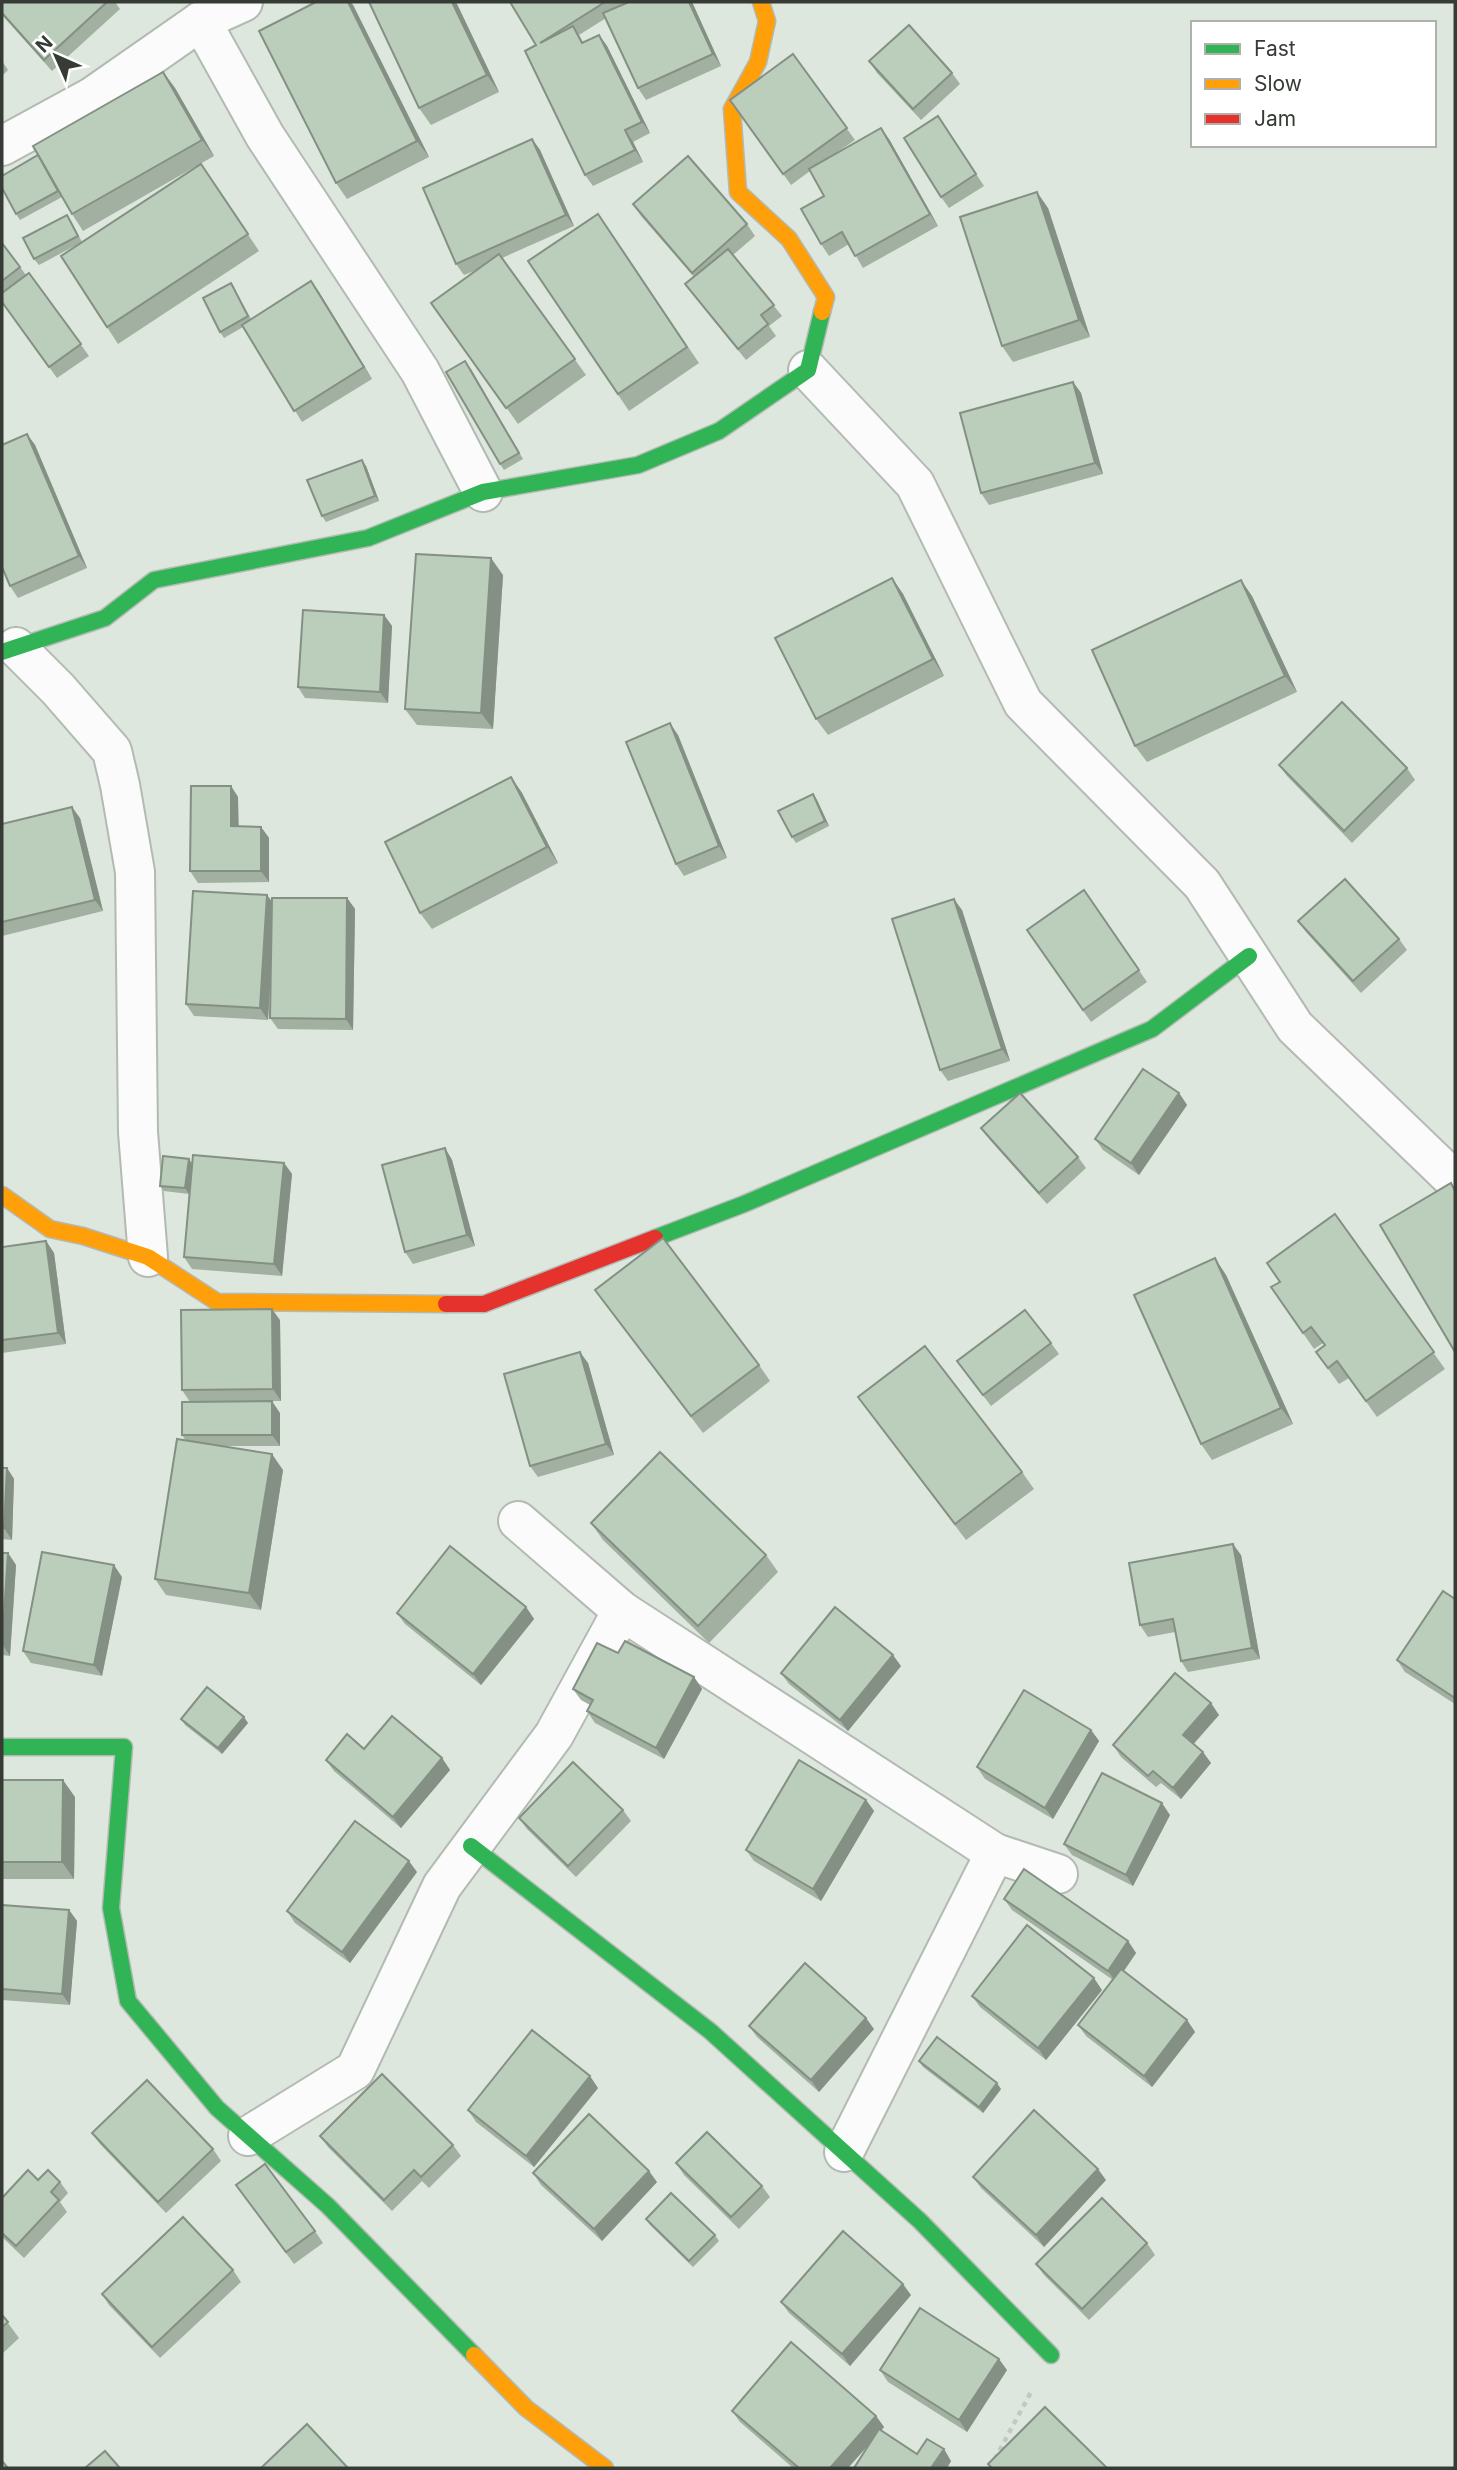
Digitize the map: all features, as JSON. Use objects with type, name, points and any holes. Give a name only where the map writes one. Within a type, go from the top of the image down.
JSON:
[{"type":"street","points":[[2,146],[92,97],[201,21],[243,2]]},
{"type":"street","points":[[9,650],[105,618],[154,580],[368,538],[483,492],[638,465],[719,431],[808,370],[826,297],[789,239],[738,192],[733,110],[758,62],[767,21],[761,2]]},
{"type":"street","points":[[201,21],[265,136],[420,371],[483,492]]},
{"type":"street","points":[[808,370],[915,484],[1023,703],[1202,884],[1295,1027],[1455,1181]]},
{"type":"street","points":[[9,650],[58,689],[112,751],[120,785],[135,872],[138,1132],[148,1257]]},
{"type":"street","points":[[2,1195],[50,1229],[83,1236],[148,1257],[217,1302],[484,1304],[744,1204],[1152,1029],[1249,956]]},
{"type":"street","points":[[518,1521],[622,1611],[995,1853],[1058,1874]]},
{"type":"street","points":[[248,2136],[355,2070],[442,1886],[554,1735],[622,1611]]},
{"type":"street","points":[[2,1747],[124,1747],[111,1908],[128,2001],[217,2108],[328,2206],[526,2408],[605,2468]]},
{"type":"street","points":[[471,1846],[710,2031],[920,2221],[1051,2355]]},
{"type":"street","points":[[844,2152],[995,1853]]},
{"type":"path","points":[[990,2468],[1051,2355]]},
{"type":"building","points":[[2,2],[107,2],[44,60],[2,13]]},
{"type":"building","points":[[316,2],[348,2],[417,141],[336,183],[259,31]]},
{"type":"building","points":[[369,2],[452,2],[487,75],[419,108]]},
{"type":"building","points":[[510,2],[605,2],[540,43],[573,26],[582,43],[599,35],[642,122],[625,130],[635,150],[585,175],[525,51],[536,45]]},
{"type":"building","points":[[629,2],[689,2],[713,54],[638,88],[603,13]]},
{"type":"building","points":[[909,25],[952,73],[913,109],[869,61]]},
{"type":"building","points":[[793,54],[847,128],[783,174],[730,100]]},
{"type":"building","points":[[163,72],[202,140],[72,214],[33,146]]},
{"type":"building","points":[[938,116],[976,174],[941,197],[904,138]]},
{"type":"building","points":[[881,128],[930,214],[855,256],[842,232],[821,244],[801,209],[824,196],[809,169]]},
{"type":"building","points":[[532,139],[566,215],[456,264],[423,188]]},
{"type":"building","points":[[38,155],[58,191],[16,214],[2,188],[2,176]]},
{"type":"building","points":[[688,156],[747,224],[692,273],[633,204]]},
{"type":"building","points":[[201,164],[248,234],[107,327],[61,256]]},
{"type":"building","points":[[1037,192],[1079,320],[1002,346],[960,217]]},
{"type":"building","points":[[598,214],[687,347],[618,394],[528,261]]},
{"type":"building","points":[[67,215],[78,236],[34,259],[23,238]]},
{"type":"building","points":[[2,243],[20,267],[2,281]]},
{"type":"building","points":[[728,249],[774,305],[761,315],[768,324],[738,349],[685,284]]},
{"type":"building","points":[[499,254],[575,359],[506,408],[431,303]]},
{"type":"building","points":[[29,273],[81,344],[49,367],[2,302],[2,293]]},
{"type":"building","points":[[311,281],[364,367],[294,411],[242,325]]},
{"type":"building","points":[[231,283],[248,316],[220,332],[203,298]]},
{"type":"building","points":[[465,361],[519,453],[500,464],[446,372]]},
{"type":"building","points":[[1073,382],[1095,463],[981,493],[960,413]]},
{"type":"building","points":[[27,434],[79,556],[10,586],[2,567],[2,445]]},
{"type":"building","points":[[362,460],[375,496],[322,516],[307,480]]},
{"type":"building","points":[[416,554],[491,558],[481,713],[405,709]]},
{"type":"building","points":[[892,578],[933,659],[816,719],[775,638]]},
{"type":"building","points":[[1241,580],[1285,676],[1135,746],[1092,650]]},
{"type":"building","points":[[303,610],[384,615],[380,692],[298,687]]},
{"type":"building","points":[[1342,702],[1407,768],[1344,831],[1279,765]]},
{"type":"building","points":[[670,723],[719,846],[676,864],[626,742]]},
{"type":"building","points":[[511,777],[547,847],[420,913],[385,842]]},
{"type":"building","points":[[191,786],[231,786],[231,826],[261,827],[261,871],[190,871]]},
{"type":"building","points":[[813,794],[825,821],[792,837],[778,811]]},
{"type":"building","points":[[72,807],[95,900],[2,922],[2,824]]},
{"type":"building","points":[[1345,879],[1399,939],[1353,981],[1298,921]]},
{"type":"building","points":[[1084,890],[1139,970],[1083,1010],[1027,930]]},
{"type":"building","points":[[193,891],[267,895],[260,1008],[186,1004]]},
{"type":"building","points":[[272,898],[347,898],[346,1019],[270,1018]]},
{"type":"building","points":[[954,899],[1002,1049],[940,1070],[892,919]]},
{"type":"building","points":[[1143,1069],[1179,1093],[1131,1163],[1095,1139]]},
{"type":"building","points":[[1020,1093],[1078,1157],[1039,1193],[981,1128]]},
{"type":"building","points":[[445,1148],[467,1235],[405,1252],[382,1165]]},
{"type":"building","points":[[193,1155],[284,1163],[274,1264],[184,1257]]},
{"type":"building","points":[[163,1156],[189,1159],[185,1188],[160,1186]]},
{"type":"building","points":[[1451,1183],[1455,1191],[1455,1352],[1380,1225]]},
{"type":"building","points":[[1335,1214],[1434,1352],[1366,1401],[1337,1361],[1328,1368],[1316,1352],[1325,1345],[1311,1327],[1303,1333],[1271,1287],[1280,1282],[1267,1263]]},
{"type":"building","points":[[663,1238],[759,1365],[691,1416],[595,1290]]},
{"type":"building","points":[[46,1241],[58,1333],[2,1340],[2,1247]]},
{"type":"building","points":[[1215,1258],[1281,1408],[1201,1444],[1134,1295]]},
{"type":"building","points":[[272,1309],[273,1389],[182,1390],[181,1310]]},
{"type":"building","points":[[1025,1310],[1051,1343],[983,1395],[957,1361]]},
{"type":"building","points":[[925,1346],[1022,1472],[955,1524],[858,1397]]},
{"type":"building","points":[[580,1352],[606,1444],[530,1466],[504,1374]]},
{"type":"building","points":[[272,1401],[272,1435],[182,1435],[182,1402]]},
{"type":"building","points":[[177,1439],[272,1454],[249,1593],[155,1579]]},
{"type":"building","points":[[660,1452],[766,1555],[698,1626],[591,1523]]},
{"type":"building","points":[[2,1468],[7,1468],[4,1528],[2,1528]]},
{"type":"building","points":[[1233,1544],[1252,1648],[1181,1661],[1173,1619],[1140,1625],[1129,1563]]},
{"type":"building","points":[[450,1546],[526,1607],[473,1674],[397,1613]]},
{"type":"building","points":[[42,1552],[114,1565],[94,1665],[23,1651]]},
{"type":"building","points":[[2,1553],[8,1553],[2,1644]]},
{"type":"building","points":[[1443,1591],[1455,1599],[1455,1698],[1397,1660]]},
{"type":"building","points":[[835,1607],[893,1655],[840,1720],[781,1673]]},
{"type":"building","points":[[625,1641],[694,1677],[656,1748],[587,1711],[593,1700],[573,1689],[597,1643],[618,1653]]},
{"type":"building","points":[[1175,1673],[1211,1703],[1183,1735],[1203,1752],[1173,1788],[1153,1771],[1148,1776],[1113,1745]]},
{"type":"building","points":[[207,1687],[244,1717],[218,1748],[181,1719]]},
{"type":"building","points":[[1024,1690],[1091,1730],[1045,1808],[977,1767]]},
{"type":"building","points":[[392,1716],[442,1758],[393,1817],[326,1760],[347,1734],[364,1749]]},
{"type":"building","points":[[799,1760],[866,1800],[813,1889],[746,1850]]},
{"type":"building","points":[[573,1762],[623,1810],[568,1866],[519,1818]]},
{"type":"building","points":[[1102,1773],[1162,1803],[1126,1875],[1064,1844]]},
{"type":"building","points":[[2,1780],[63,1780],[62,1862],[2,1862]]},
{"type":"building","points":[[355,1821],[409,1861],[342,1952],[287,1911]]},
{"type":"building","points":[[1024,1869],[1128,1941],[1108,1971],[1004,1899]]},
{"type":"building","points":[[2,1905],[69,1910],[62,1994],[2,1989]]},
{"type":"building","points":[[1027,1925],[1094,1978],[1038,2048],[972,1996]]},
{"type":"building","points":[[805,1963],[866,2018],[811,2080],[749,2026]]},
{"type":"building","points":[[1121,1969],[1187,2020],[1144,2076],[1078,2025]]},
{"type":"building","points":[[532,2030],[590,2076],[526,2156],[468,2110]]},
{"type":"building","points":[[937,2037],[997,2083],[979,2107],[919,2061]]},
{"type":"building","points":[[382,2074],[453,2145],[421,2177],[414,2170],[384,2200],[320,2136]]},
{"type":"building","points":[[147,2080],[213,2149],[158,2202],[92,2133]]},
{"type":"building","points":[[1034,2110],[1098,2169],[1036,2235],[973,2177]]},
{"type":"building","points":[[589,2114],[649,2171],[594,2229],[533,2173]]},
{"type":"building","points":[[707,2132],[762,2186],[731,2217],[676,2163]]},
{"type":"building","points":[[265,2164],[315,2231],[286,2252],[236,2185]]},
{"type":"building","points":[[28,2170],[38,2180],[48,2170],[60,2182],[51,2192],[59,2200],[16,2246],[2,2233],[2,2198]]},
{"type":"building","points":[[671,2193],[715,2235],[689,2261],[646,2219]]},
{"type":"building","points":[[1102,2198],[1147,2243],[1082,2309],[1036,2264]]},
{"type":"building","points":[[183,2217],[233,2270],[152,2347],[102,2294]]},
{"type":"building","points":[[843,2231],[903,2284],[842,2354],[781,2302]]},
{"type":"building","points":[[920,2308],[999,2359],[959,2420],[880,2370]]},
{"type":"building","points":[[2,2315],[8,2322],[2,2327]]},
{"type":"building","points":[[791,2342],[876,2416],[830,2468],[799,2468],[732,2411]]},
{"type":"building","points":[[1045,2407],[1107,2468],[992,2468],[988,2464]]},
{"type":"building","points":[[307,2424],[348,2468],[261,2468]]},
{"type":"building","points":[[879,2429],[917,2454],[927,2439],[944,2449],[931,2468],[854,2468]]},
{"type":"building","points":[[105,2451],[120,2468],[85,2468]]},
{"type":"traffic: fast","points":[[2,652],[105,618],[154,580],[368,538],[483,492],[638,465],[719,431],[808,370],[822,312]]},
{"type":"traffic: fast","points":[[655,1238],[744,1204],[1152,1029],[1249,956]]},
{"type":"traffic: fast","points":[[2,1747],[124,1747],[111,1908],[128,2001],[217,2108],[328,2206],[474,2355]]},
{"type":"traffic: fast","points":[[471,1846],[710,2031],[920,2221],[1051,2355]]},
{"type":"traffic: slow","points":[[761,2],[767,21],[758,62],[732,109],[738,192],[789,239],[826,297],[822,312]]},
{"type":"traffic: slow","points":[[2,1195],[50,1229],[83,1236],[148,1257],[217,1302],[446,1304]]},
{"type":"traffic: slow","points":[[474,2355],[526,2408],[605,2468]]},
{"type":"traffic: jam","points":[[446,1304],[484,1304],[655,1238]]}]
